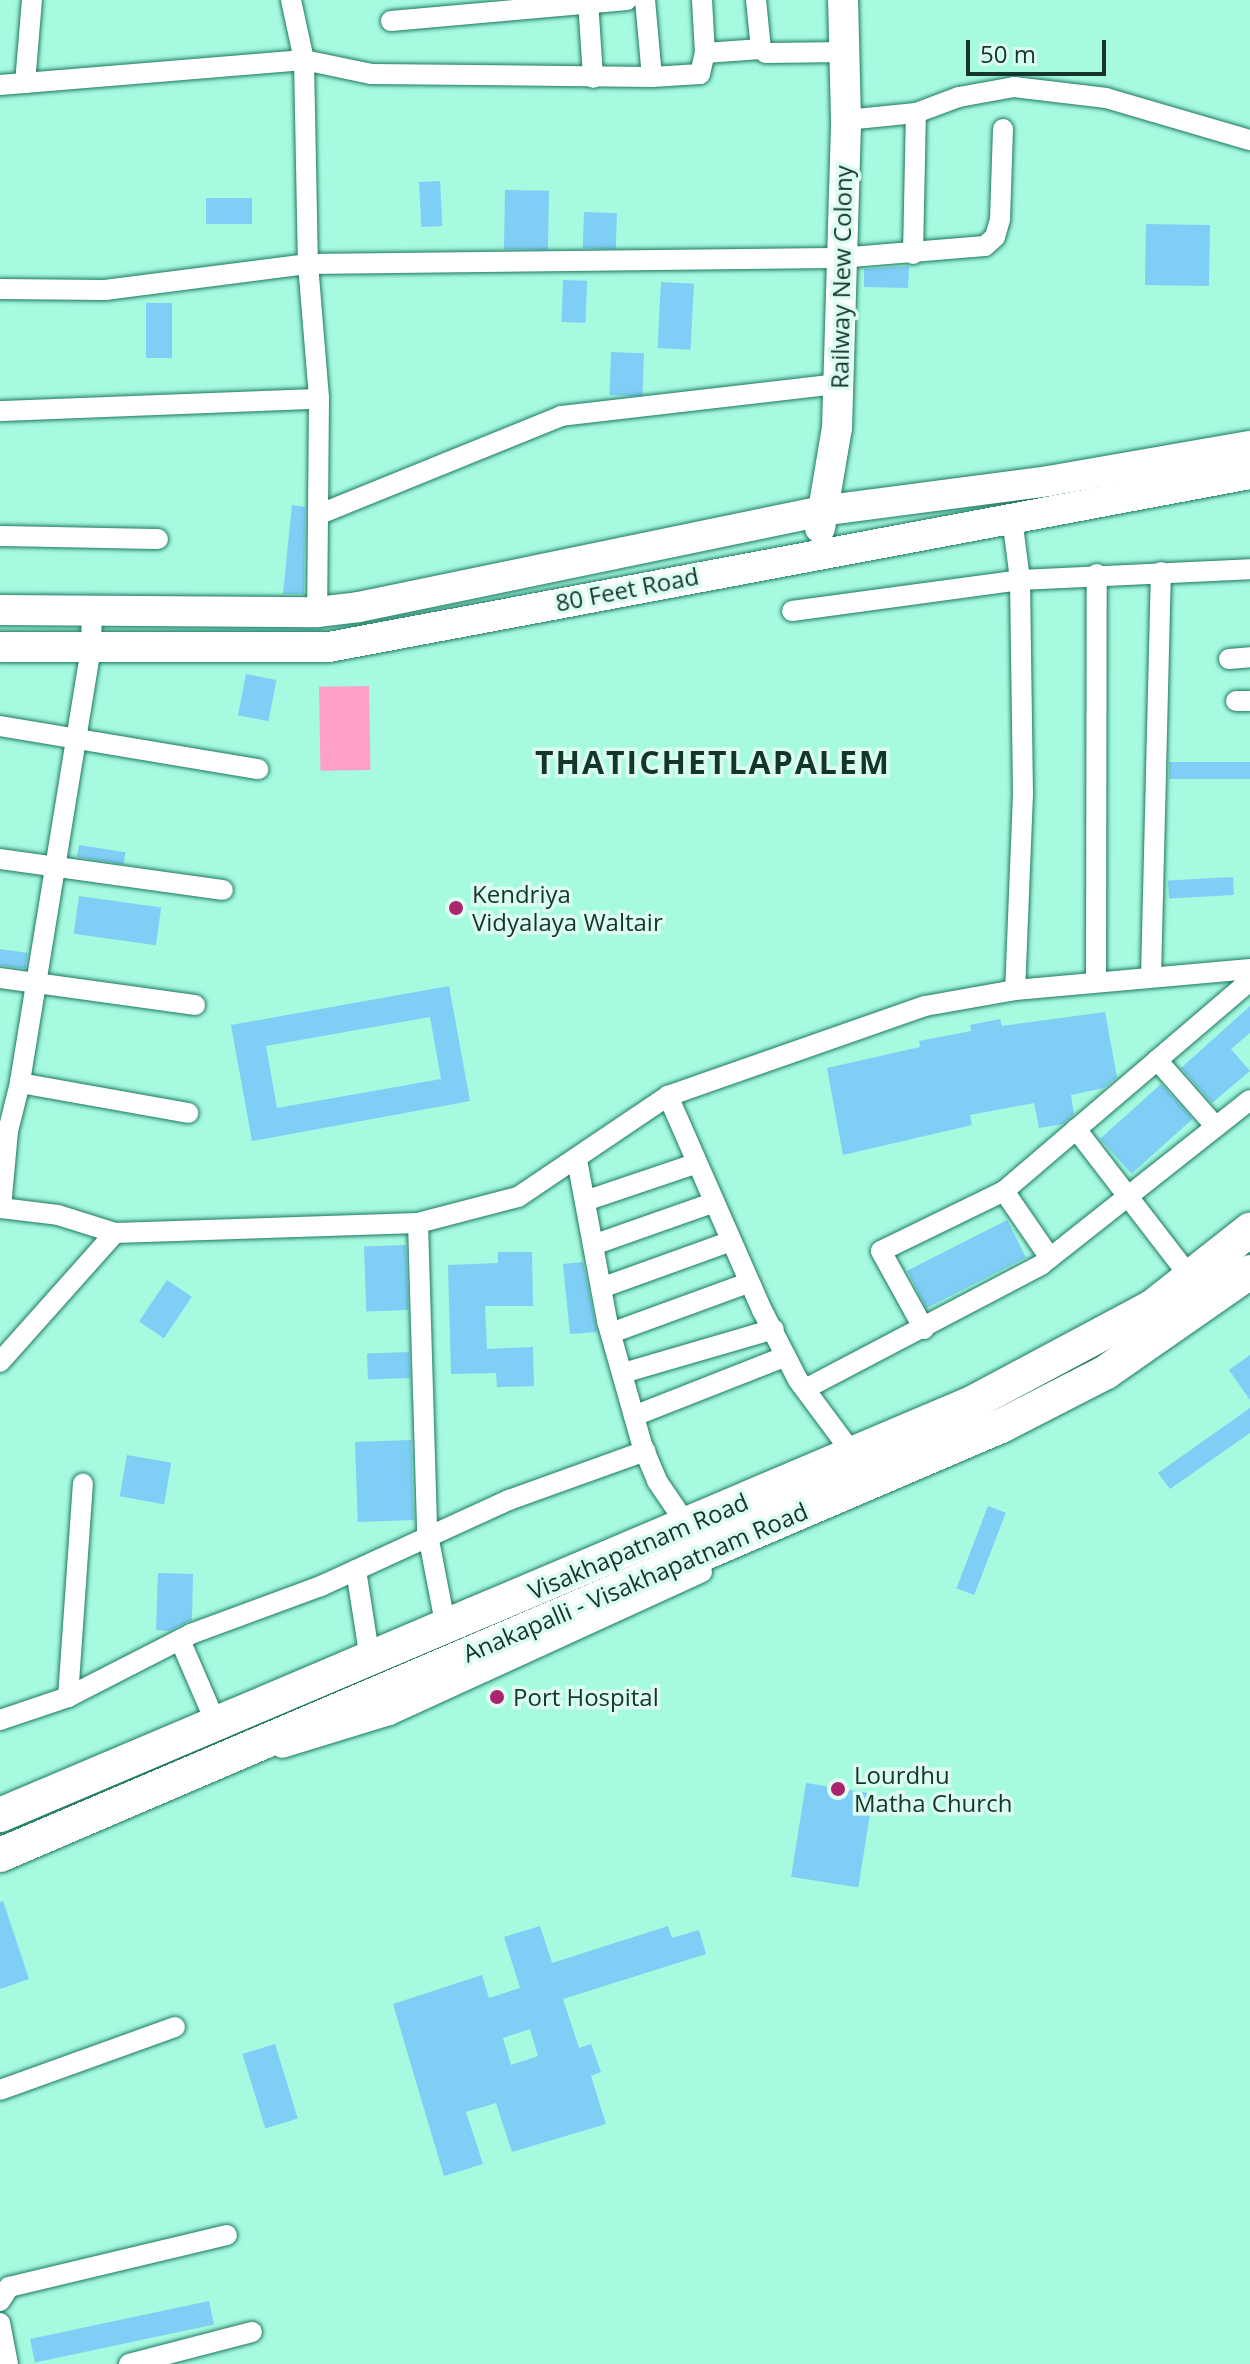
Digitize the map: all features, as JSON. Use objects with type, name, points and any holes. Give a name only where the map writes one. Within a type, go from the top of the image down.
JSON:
[{"type":"main road","name":"Visakhapatnam Road","points":[[0,1815],[853,1454],[1057,1361],[1152,1307],[1250,1230]]},
{"type":"main road","name":"Anakapalli - Visakhapatnam Road","points":[[0,1855],[908,1466],[1106,1372],[1250,1272]]},
{"type":"street","points":[[25,83],[32,0]]},
{"type":"street","points":[[291,0],[310,60],[308,264],[319,399],[317,612]]},
{"type":"street","points":[[391,21],[588,1],[627,0]]},
{"type":"street","points":[[645,0],[652,77]]},
{"type":"street","points":[[0,85],[310,60],[371,74],[593,78],[700,74],[705,53],[702,0]]},
{"type":"street","points":[[756,0],[761,49]]},
{"type":"street","name":"Railway New Colony","points":[[818,552],[821,511],[837,428],[839,384],[839,258],[846,120],[843,0]]},
{"type":"street","points":[[588,1],[593,78]]},
{"type":"street","points":[[705,53],[761,49],[786,55],[846,52]]},
{"type":"street","points":[[846,120],[916,113],[959,97],[1027,88],[1106,98],[1250,140]]},
{"type":"street","points":[[913,254],[916,113]]},
{"type":"street","points":[[0,289],[105,290],[308,264],[839,258],[985,246],[995,237],[1003,129]]},
{"type":"street","points":[[320,514],[561,416],[839,384]]},
{"type":"street","points":[[0,411],[319,399]]},
{"type":"street","name":"80 Feet Road","points":[[0,610],[92,607],[317,612],[397,600],[821,511],[1049,481],[1250,446]]},
{"type":"street","name":"80 Feet Road","points":[[0,647],[329,647],[818,552],[1250,474]]},
{"type":"street","points":[[1012,518],[1020,580],[1023,794],[1015,990]]},
{"type":"street","points":[[0,536],[158,539]]},
{"type":"street","points":[[792,611],[1020,580],[1250,569]]},
{"type":"street","points":[[1151,977],[1161,572]]},
{"type":"street","points":[[1096,982],[1097,574]]},
{"type":"street","points":[[397,600],[403,633]]},
{"type":"street","points":[[92,607],[91,648],[73,738],[57,867],[20,1083],[4,1130],[1,1208],[58,1215],[115,1233],[418,1223],[518,1197],[668,1096],[925,1006],[1015,990],[1250,969]]},
{"type":"street","points":[[1229,659],[1250,657]]},
{"type":"street","points":[[0,726],[258,769]]},
{"type":"street","points":[[0,859],[223,890]]},
{"type":"street","points":[[0,978],[195,1005]]},
{"type":"street","points":[[924,1329],[881,1251],[1004,1191],[1250,981]]},
{"type":"street","points":[[1157,1060],[1216,1127]]},
{"type":"street","points":[[20,1083],[188,1113]]},
{"type":"street","points":[[668,1096],[748,1283],[805,1389],[853,1454]]},
{"type":"street","points":[[805,1389],[875,1348],[924,1329],[1050,1258],[1250,1100]]},
{"type":"street","points":[[1076,1129],[1190,1277]]},
{"type":"street","points":[[577,1160],[611,1333],[634,1416],[645,1451],[687,1525]]},
{"type":"street","points":[[585,1201],[697,1163]]},
{"type":"street","points":[[1004,1191],[1050,1258]]},
{"type":"street","points":[[593,1245],[712,1203]]},
{"type":"street","points":[[418,1223],[428,1538],[446,1628]]},
{"type":"street","points":[[0,1362],[115,1233]]},
{"type":"street","points":[[601,1288],[729,1242]]},
{"type":"street","points":[[611,1333],[748,1283]]},
{"type":"street","points":[[623,1373],[774,1329]]},
{"type":"street","points":[[634,1416],[786,1356]]},
{"type":"street","points":[[0,1720],[68,1697],[180,1640],[356,1570],[509,1500],[645,1451]]},
{"type":"street","points":[[68,1697],[83,1484]]},
{"type":"street","points":[[356,1570],[370,1659]]},
{"type":"street","points":[[180,1640],[216,1723]]},
{"type":"street","points":[[0,1806],[43,1796]]},
{"type":"street","points":[[0,2090],[175,2027]]},
{"type":"street","points":[[0,2301],[9,2287],[227,2235]]},
{"type":"street","points":[[0,2323],[8,2364]]},
{"type":"street","points":[[129,2364],[252,2332]]},
{"type":"shaded area","points":[[369,686],[370,770],[320,771],[319,687]]},
{"type":"building","points":[[440,181],[442,226],[421,227],[419,182]]},
{"type":"building","points":[[505,190],[549,191],[548,250],[504,249]]},
{"type":"building","points":[[206,198],[252,198],[252,224],[206,224]]},
{"type":"building","points":[[584,212],[617,213],[616,249],[583,248]]},
{"type":"building","points":[[1146,224],[1210,225],[1209,286],[1145,285]]},
{"type":"building","points":[[909,266],[908,288],[864,287],[864,269]]},
{"type":"building","points":[[563,280],[587,281],[586,323],[562,322]]},
{"type":"building","points":[[661,282],[694,284],[691,350],[658,348]]},
{"type":"building","points":[[146,303],[172,303],[172,358],[146,358]]},
{"type":"building","points":[[611,352],[644,353],[642,396],[609,395]]},
{"type":"building","points":[[292,505],[305,507],[304,594],[283,594]]},
{"type":"building","points":[[246,674],[276,680],[268,721],[238,715]]},
{"type":"building","points":[[1169,762],[1250,762],[1250,779],[1169,779]]},
{"type":"building","points":[[79,845],[125,852],[124,864],[77,857]]},
{"type":"building","points":[[1233,877],[1234,895],[1169,898],[1168,880]]},
{"type":"building","points":[[79,896],[161,908],[156,945],[74,934]]},
{"type":"building","points":[[0,949],[28,953],[26,969],[0,965]]},
{"type":"building","points":[[449,986],[470,1101],[252,1141],[231,1025]],"holes":[[[430,1017],[441,1079],[277,1108],[266,1046]]]},
{"type":"building","points":[[1250,1006],[1250,1033],[1231,1049],[1250,1071],[1212,1103],[1181,1068]]},
{"type":"building","points":[[1105,1012],[1117,1077],[1104,1088],[1071,1095],[1074,1114],[1063,1124],[1039,1128],[1034,1103],[970,1115],[972,1125],[843,1155],[827,1068],[920,1047],[919,1041],[971,1031],[970,1025],[1000,1019],[1002,1026]]},
{"type":"building","points":[[1161,1084],[1192,1119],[1132,1174],[1100,1139]]},
{"type":"building","points":[[1007,1220],[1026,1257],[926,1308],[907,1271]]},
{"type":"building","points":[[406,1245],[408,1310],[366,1311],[364,1246]]},
{"type":"building","points":[[498,1252],[532,1252],[533,1306],[485,1306],[487,1349],[533,1347],[534,1386],[497,1387],[496,1373],[451,1374],[448,1265],[498,1263]]},
{"type":"building","points":[[583,1262],[597,1332],[570,1334],[563,1264]]},
{"type":"building","points":[[167,1280],[192,1297],[164,1338],[139,1321]]},
{"type":"building","points":[[409,1352],[410,1378],[368,1379],[367,1353]]},
{"type":"building","points":[[1250,1355],[1250,1400],[1229,1370]]},
{"type":"building","points":[[1250,1408],[1250,1433],[1170,1489],[1158,1473]]},
{"type":"building","points":[[411,1440],[414,1520],[358,1522],[355,1442]]},
{"type":"building","points":[[127,1455],[171,1463],[164,1504],[120,1496]]},
{"type":"building","points":[[988,1506],[1006,1513],[974,1595],[956,1588]]},
{"type":"building","points":[[158,1573],[193,1574],[192,1620],[169,1631],[156,1630]]},
{"type":"building","points":[[806,1783],[873,1794],[858,1887],[791,1877]]},
{"type":"building","points":[[3,1901],[29,1979],[0,1989],[0,1902]]},
{"type":"building","points":[[540,1926],[552,1963],[668,1926],[672,1938],[699,1930],[706,1954],[563,1999],[579,2048],[591,2044],[601,2072],[591,2076],[606,2124],[512,2152],[496,2103],[466,2112],[483,2164],[444,2176],[393,2004],[482,1975],[489,1998],[520,1988],[504,1937]],"holes":[[[530,2029],[538,2056],[511,2065],[503,2038]]]},
{"type":"building","points":[[275,2044],[298,2119],[265,2129],[242,2054]]},
{"type":"building","points":[[209,2301],[214,2324],[35,2363],[30,2339]]},
{"type":"place","name":"Kendriya Vidyalaya Waltair","points":[[456,908]]},
{"type":"place","name":"Port Hospital","points":[[497,1697]]},
{"type":"place","name":"Lourdhu Matha Church","points":[[838,1789]]},
{"type":"district","name":"THATICHETLAPALEM","points":[[713,762]]}]
